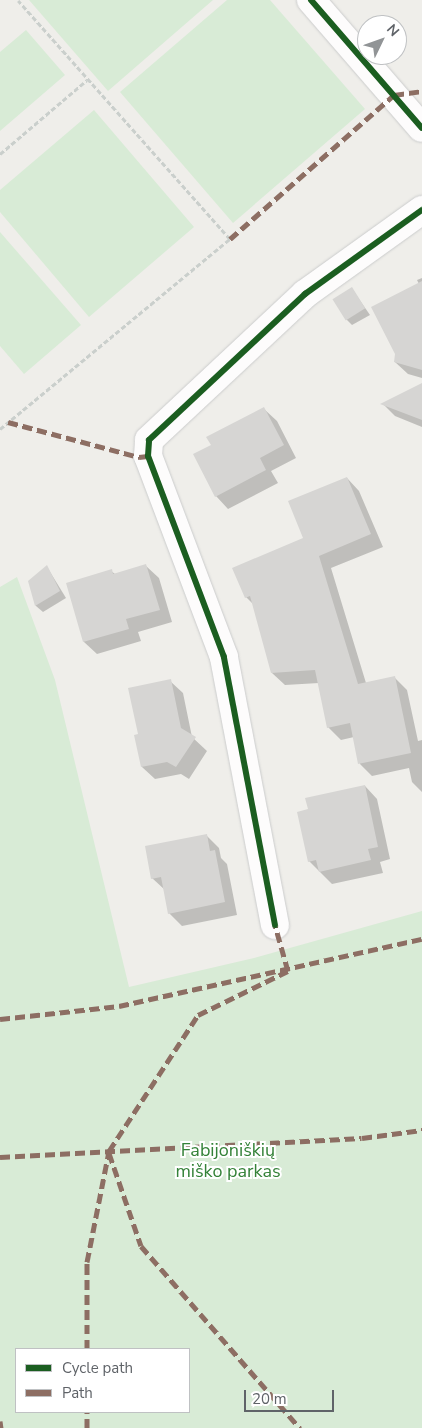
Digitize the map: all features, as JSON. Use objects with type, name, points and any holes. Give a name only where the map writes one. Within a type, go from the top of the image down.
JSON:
[{"type":"street","points":[[311,0],[422,128]]},
{"type":"street","points":[[275,925],[224,657],[148,456],[149,440],[305,294],[422,210]]},
{"type":"path","points":[[0,429],[230,239],[18,0]]},
{"type":"path","points":[[0,154],[87,80]]},
{"type":"green space","points":[[29,0],[213,0],[108,91]]},
{"type":"green space","points":[[227,0],[270,0],[365,109],[233,223],[120,92]]},
{"type":"green space","points":[[26,30],[65,75],[0,131],[0,52]]},
{"type":"green space","points":[[94,110],[194,227],[89,317],[0,212],[0,190]]},
{"type":"green space","points":[[0,232],[81,325],[24,374],[0,346]]},
{"type":"green space","name":"Fabijoniškių miško parkas","points":[[17,577],[55,680],[129,987],[254,958],[422,911],[422,1428],[0,1428],[0,587]]},
{"type":"building","points":[[422,281],[422,370],[394,362],[395,354],[371,307]]},
{"type":"building","points":[[352,287],[365,308],[346,320],[332,299]]},
{"type":"building","points":[[422,383],[422,420],[380,404]]},
{"type":"building","points":[[264,407],[284,445],[260,458],[266,470],[215,497],[193,454],[211,445],[206,437]]},
{"type":"building","points":[[347,477],[371,534],[319,556],[358,684],[395,676],[411,753],[358,764],[350,723],[327,728],[315,670],[271,673],[250,596],[245,598],[232,568],[303,538],[288,501]]},
{"type":"building","points":[[146,564],[160,610],[126,619],[129,629],[83,642],[66,583],[112,569],[113,574]]},
{"type":"building","points":[[47,565],[60,591],[35,606],[28,581]]},
{"type":"building","points":[[171,679],[181,728],[196,737],[176,767],[167,762],[141,767],[134,735],[138,734],[128,688]]},
{"type":"building","points":[[365,785],[378,847],[368,849],[371,860],[319,872],[316,860],[308,862],[297,812],[308,809],[305,798]]},
{"type":"building","points":[[207,834],[210,851],[215,850],[225,902],[168,914],[161,877],[151,879],[145,846]]},
{"type":"marked path","points":[[230,239],[394,95],[422,91]]},
{"type":"marked path","points":[[8,422],[139,457],[148,456]]},
{"type":"marked path","points":[[87,1348],[87,1262],[109,1151],[198,1015],[288,971],[275,925]]},
{"type":"marked path","points":[[0,1019],[119,1006],[422,939]]},
{"type":"marked path","points":[[0,1157],[362,1138],[422,1130]]},
{"type":"marked path","points":[[109,1153],[141,1246],[300,1428]]},
{"type":"marked path","points":[[87,1413],[87,1428]]},
{"type":"marked path","points":[[0,1421],[1,1428]]},
{"type":"cycle path","points":[[311,0],[422,128]]},
{"type":"cycle path","points":[[275,925],[224,657],[148,456],[149,440],[305,294],[422,210]]}]
